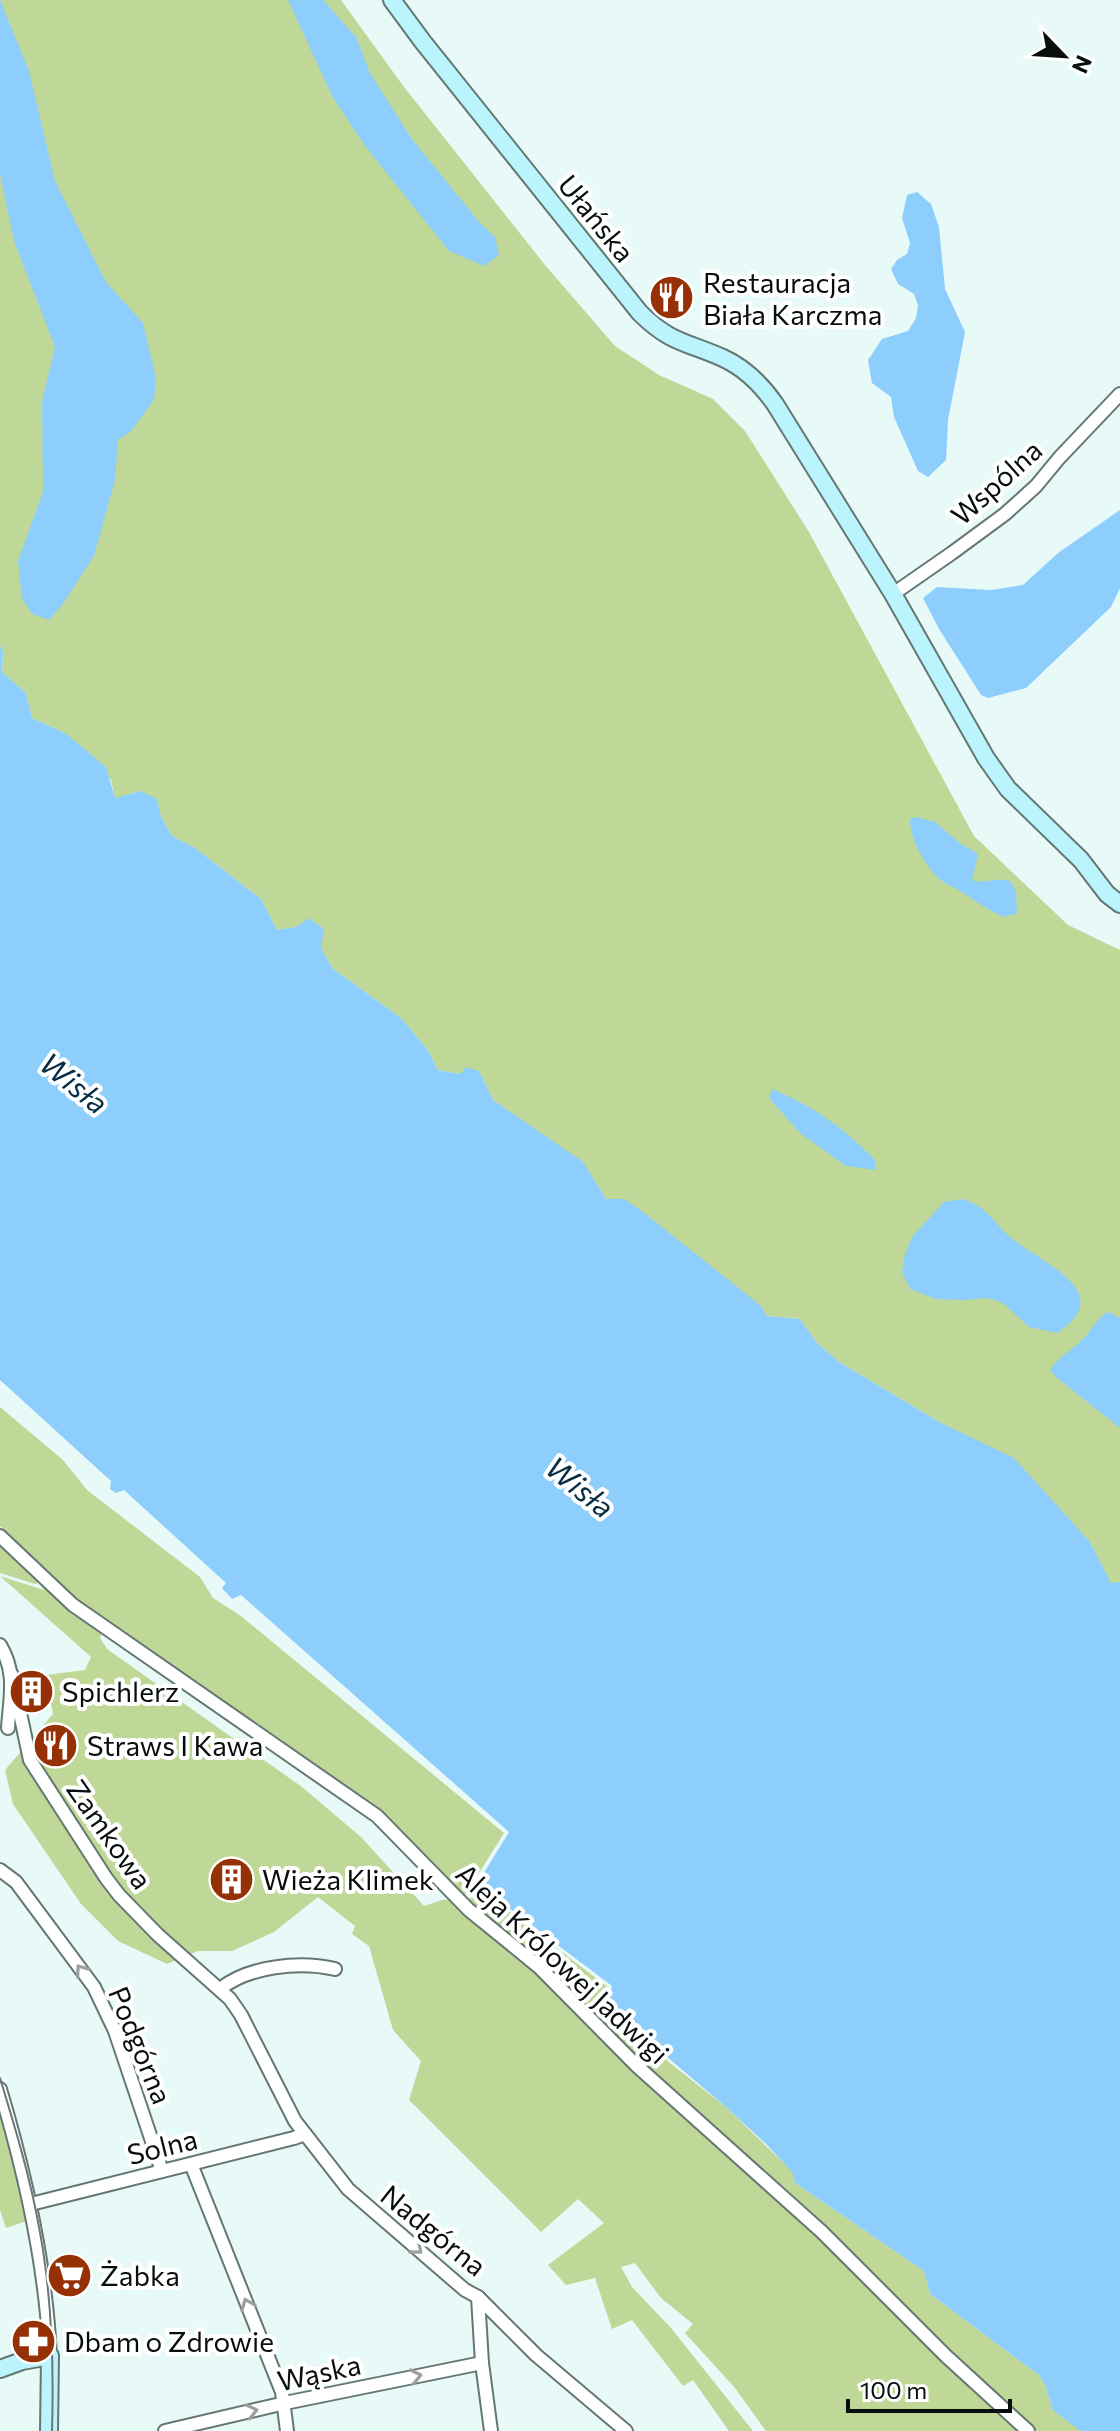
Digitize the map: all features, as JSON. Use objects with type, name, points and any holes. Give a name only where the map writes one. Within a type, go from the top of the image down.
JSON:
[{"type":"main road","name":"Ułańska","points":[[392,0],[640,313],[667,336],[723,358],[746,372],[762,387],[893,594],[986,758],[1008,789],[1081,860],[1107,894],[1120,904]]},
{"type":"main road","points":[[0,2369],[50,2356],[49,2431]]},
{"type":"street","name":"Wspólna","points":[[893,594],[1005,514],[1036,486],[1120,394]]},
{"type":"street","name":"Aleja Królowej Jadwigi","points":[[0,1536],[73,1605],[377,1816],[469,1910],[539,1967],[637,2066],[822,2232],[960,2369],[1028,2431]]},
{"type":"street","name":"Zamkowa","points":[[0,1645],[9,1662],[20,1704],[27,1751],[44,1782],[119,1895],[165,1942],[220,1989],[241,2015],[295,2121],[305,2134]]},
{"type":"street","points":[[8,1728],[12,1675]]},
{"type":"street","name":"Podgórna","points":[[0,1870],[16,1882],[94,1987],[115,2031],[162,2171]]},
{"type":"street","points":[[220,1989],[233,1979],[265,1970],[302,1966],[335,1969]]},
{"type":"street","points":[[0,2089],[31,2204],[45,2290],[50,2356]]},
{"type":"street","name":"Solna","points":[[31,2204],[305,2134]]},
{"type":"street","name":"Nadgórna","points":[[305,2134],[348,2189],[465,2290],[478,2297],[491,2431]]},
{"type":"street","points":[[191,2164],[285,2403],[287,2431]]},
{"type":"street","points":[[478,2297],[536,2355],[626,2431]]},
{"type":"street","name":"Wąska","points":[[165,2431],[482,2363]]},
{"type":"green space","points":[[0,0],[341,0],[404,87],[545,265],[615,346],[659,375],[713,399],[745,431],[809,532],[974,836],[1068,925],[1120,950],[1120,1582],[1111,1584],[1090,1542],[941,1423],[839,1362],[817,1343],[800,1319],[767,1316],[624,1199],[606,1199],[582,1162],[493,1100],[479,1071],[460,1074],[438,1070],[427,1049],[401,1018],[332,968],[320,948],[296,927],[277,930],[261,899],[195,848],[172,836],[160,814],[140,791],[115,799],[111,780],[65,733],[32,718],[26,693],[2,672],[3,652],[0,646]]},
{"type":"green space","points":[[0,1407],[63,1460],[87,1490],[200,1577],[213,1598],[241,1616],[504,1833],[464,1897],[396,1827],[75,1599],[0,1526]]},
{"type":"green space","points":[[0,1541],[40,1582],[35,1584],[0,1573]]},
{"type":"green space","points":[[0,1576],[44,1590],[41,1586],[44,1584],[103,1631],[100,1638],[107,1649],[302,1787],[361,1837],[424,1906],[442,1900],[490,1897],[609,1988],[606,2009],[726,2107],[794,2173],[795,2183],[924,2271],[930,2294],[1039,2375],[1053,2410],[1081,2431],[766,2431],[735,2388],[685,2333],[693,2324],[661,2298],[635,2263],[621,2267],[632,2287],[671,2328],[753,2431],[729,2431],[693,2380],[683,2386],[632,2320],[612,2329],[595,2278],[566,2285],[548,2265],[604,2223],[578,2199],[541,2232],[409,2100],[421,2061],[393,2030],[369,1946],[352,1934],[355,1926],[318,1897],[274,1932],[232,1951],[198,1951],[167,1964],[118,1941],[81,1904],[13,1804],[5,1770],[53,1714],[46,1675],[85,1670],[91,1657]]},
{"type":"green space","points":[[0,2115],[30,2220],[6,2228],[0,2210]]},
{"type":"water","points":[[0,0],[29,71],[55,181],[106,282],[143,323],[156,378],[154,400],[131,431],[118,440],[115,480],[94,556],[49,620],[32,614],[22,598],[18,561],[43,492],[42,401],[55,347],[14,241],[0,174]]},
{"type":"water","points":[[288,0],[323,0],[356,37],[370,73],[411,138],[495,237],[499,255],[484,266],[449,251],[365,146],[332,96]]},
{"type":"water","points":[[917,192],[931,204],[939,227],[945,289],[965,332],[948,420],[946,460],[928,477],[918,471],[894,417],[891,397],[872,383],[868,360],[882,339],[908,331],[916,318],[918,305],[914,294],[898,284],[891,269],[897,260],[907,254],[910,243],[902,218],[907,195]]},
{"type":"water","points":[[1120,510],[1120,588],[1111,607],[1026,688],[988,698],[981,695],[923,598],[937,587],[991,590],[1023,585],[1058,553]]},
{"type":"water","name":"Wisła","points":[[0,646],[3,652],[2,672],[26,693],[32,718],[65,733],[106,767],[115,798],[141,791],[157,799],[160,814],[172,836],[195,848],[261,899],[277,930],[296,927],[309,918],[324,929],[321,948],[332,968],[401,1018],[427,1049],[438,1070],[460,1074],[466,1067],[479,1071],[493,1100],[583,1162],[606,1199],[624,1199],[639,1209],[760,1305],[767,1316],[800,1319],[817,1343],[839,1362],[941,1423],[1014,1458],[1090,1542],[1111,1583],[1120,1582],[1120,2431],[1081,2431],[1071,2424],[1053,2410],[1039,2375],[930,2294],[924,2271],[795,2183],[793,2173],[767,2145],[608,2007],[612,1986],[477,1884],[509,1832],[241,1595],[232,1599],[222,1588],[226,1583],[124,1490],[116,1493],[110,1489],[111,1481],[0,1380]]},
{"type":"water","points":[[916,817],[935,822],[978,854],[972,880],[1010,881],[1016,892],[1017,913],[1004,917],[999,915],[936,876],[912,835],[910,819]]},
{"type":"water","points":[[772,1089],[802,1103],[851,1137],[875,1160],[875,1170],[846,1166],[801,1134],[769,1098]]},
{"type":"water","points":[[962,1199],[984,1210],[1010,1237],[1055,1268],[1078,1291],[1080,1304],[1074,1318],[1057,1333],[1029,1327],[1004,1304],[995,1300],[936,1299],[910,1289],[902,1272],[912,1237],[944,1202]]},
{"type":"water","points":[[1108,1312],[1120,1318],[1120,1428],[1050,1370]]},
{"type":"tram line","points":[[0,2078],[27,2171],[47,2278],[53,2380],[52,2431]]},
{"type":"place","name":"Restauracja Biała Karczma","points":[[672,298]]},
{"type":"place","name":"Spichlerz","points":[[31,1691]]},
{"type":"place","name":"Straws I Kawa","points":[[56,1745]]},
{"type":"place","name":"Wieża Klimek","points":[[231,1879]]},
{"type":"place","name":"Żabka","points":[[69,2275]]},
{"type":"place","name":"Dbam o Zdrowie","points":[[33,2341]]}]
